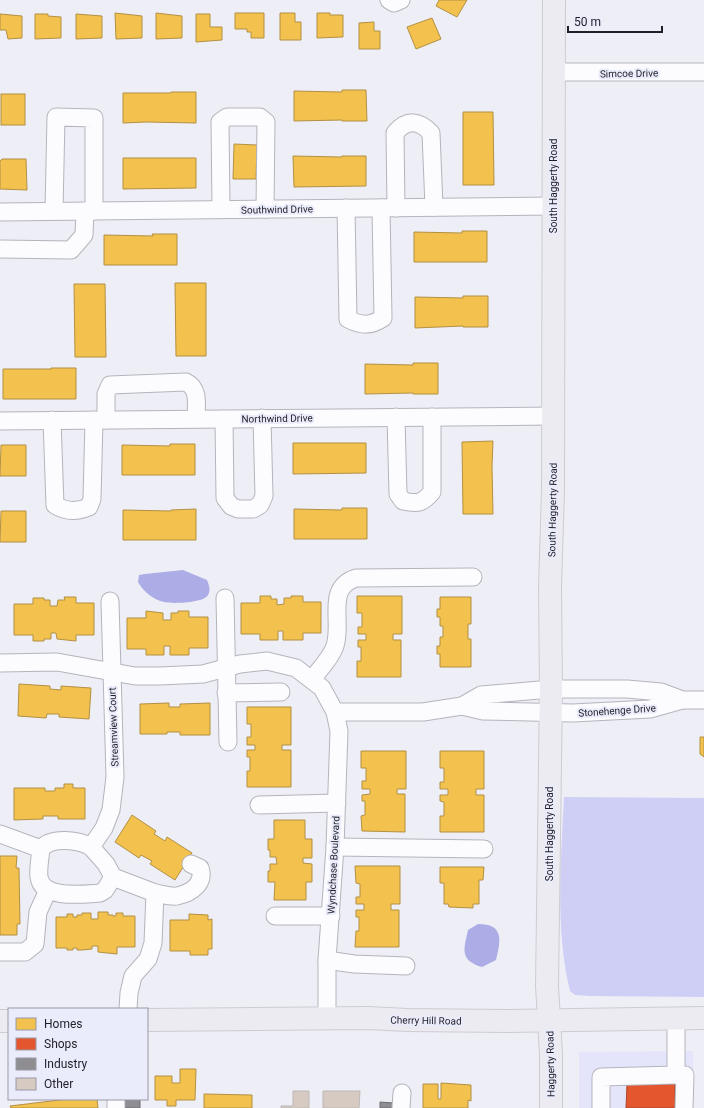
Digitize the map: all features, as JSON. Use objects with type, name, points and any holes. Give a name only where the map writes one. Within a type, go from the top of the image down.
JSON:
[{"type":"main road","name":"South Haggerty Road","points":[[550,1020],[548,978],[551,712],[550,587],[553,416],[554,0]]},
{"type":"main road","name":"Cherry Hill Road","points":[[148,1020],[327,1018],[550,1020],[579,1018],[704,1018]]},
{"type":"main road","name":"Haggerty Road","points":[[550,1020],[551,1108]]},
{"type":"street","points":[[389,0],[394,3],[401,0]]},
{"type":"street","name":"Simcoe Drive","points":[[554,72],[704,72]]},
{"type":"street","points":[[0,249],[71,250],[84,235],[90,211],[94,118],[56,117],[54,211]]},
{"type":"street","points":[[221,210],[220,122],[227,117],[260,117],[266,122],[265,209]]},
{"type":"street","points":[[346,208],[348,318],[357,324],[374,324],[383,318],[395,133],[408,123],[424,125],[430,133],[434,207]]},
{"type":"street","name":"Southwind Drive","points":[[0,212],[553,206]]},
{"type":"street","points":[[52,420],[55,505],[64,510],[82,510],[89,507],[92,499],[100,420],[106,394],[110,385],[186,382],[192,385],[197,393],[196,419]]},
{"type":"street","name":"Northwind Drive","points":[[0,421],[553,416]]},
{"type":"street","points":[[396,417],[398,494],[403,501],[415,503],[425,500],[432,492],[432,417]]},
{"type":"street","points":[[224,419],[225,498],[231,506],[238,509],[253,509],[260,505],[264,496],[262,418]]},
{"type":"street","points":[[312,679],[335,648],[338,633],[338,595],[342,585],[348,580],[356,578],[473,577]]},
{"type":"street","points":[[225,598],[225,668],[228,742]]},
{"type":"street","name":"Streamview Court","points":[[91,848],[104,828],[111,810],[115,777],[110,601]]},
{"type":"street","name":"Wyndchase Boulevard","points":[[0,663],[57,662],[136,676],[186,676],[267,661],[296,668],[322,688],[334,712],[339,731],[335,847],[327,960],[327,1018]]},
{"type":"street","points":[[334,712],[423,712],[462,706],[481,695],[551,689]]},
{"type":"street","name":"Stonehenge Drive","points":[[551,689],[627,689],[661,692],[682,700]]},
{"type":"street","points":[[226,693],[281,692]]},
{"type":"street","name":"Stonehenge Drive","points":[[551,712],[573,713],[650,709],[682,700],[704,700]]},
{"type":"street","points":[[462,706],[483,711],[551,712]]},
{"type":"street","points":[[259,805],[337,803]]},
{"type":"street","points":[[0,834],[41,849]]},
{"type":"street","points":[[112,877],[105,890],[100,892],[58,894],[41,885],[39,876],[41,849],[52,841],[82,842],[91,848],[106,864],[112,877],[155,893],[176,896],[190,891],[199,885],[202,876],[200,868],[191,864]]},
{"type":"street","points":[[335,847],[484,849]]},
{"type":"street","points":[[0,952],[25,952],[35,944],[38,912],[48,890]]},
{"type":"street","points":[[128,1008],[129,993],[133,976],[148,959],[153,944],[155,893]]},
{"type":"street","points":[[275,916],[331,916]]},
{"type":"street","points":[[327,960],[354,964],[406,966]]},
{"type":"street","points":[[676,1018],[676,1075]]},
{"type":"street","points":[[601,1108],[601,1077],[685,1075],[684,1108]]},
{"type":"shaded area","points":[[183,570],[207,580],[209,591],[205,598],[188,602],[164,602],[148,594],[138,582],[139,575]]},
{"type":"shaded area","points":[[564,797],[704,798],[704,997],[590,996],[575,995],[570,991],[562,943],[560,894]]},
{"type":"shaded area","points":[[478,924],[492,927],[499,934],[499,946],[496,960],[482,967],[470,961],[466,957],[465,953],[465,943],[468,930]]},
{"type":"shaded area","points":[[693,1051],[694,1108],[579,1108],[579,1052]]},
{"type":"building: Homes","points":[[439,0],[467,0],[457,17],[436,6]]},
{"type":"building: Homes","points":[[115,13],[142,16],[142,38],[116,39]]},
{"type":"building: Homes","points":[[156,13],[182,16],[182,38],[156,39]]},
{"type":"building: Homes","points":[[235,13],[264,13],[264,38],[251,38],[251,32],[247,32],[247,29],[235,29]]},
{"type":"building: Homes","points":[[280,13],[295,13],[295,22],[301,22],[301,40],[280,40]]},
{"type":"building: Homes","points":[[317,13],[343,15],[343,37],[317,38]]},
{"type":"building: Homes","points":[[0,14],[22,16],[22,38],[8,39],[6,30],[0,30]]},
{"type":"building: Homes","points":[[35,14],[48,14],[48,16],[61,17],[61,38],[35,39]]},
{"type":"building: Homes","points":[[76,14],[102,16],[102,38],[76,39]]},
{"type":"building: Homes","points":[[196,14],[210,14],[210,27],[222,27],[222,40],[196,42]]},
{"type":"building: Homes","points":[[432,18],[441,39],[416,49],[407,27]]},
{"type":"building: Homes","points":[[374,22],[374,31],[380,31],[380,49],[359,49],[359,23]]},
{"type":"building: Homes","points":[[342,90],[366,90],[367,121],[294,121],[294,91],[342,92]]},
{"type":"building: Homes","points":[[196,92],[196,123],[123,123],[123,93]]},
{"type":"building: Homes","points":[[1,94],[25,94],[25,125],[1,125]]},
{"type":"building: Homes","points":[[463,112],[493,112],[494,185],[463,185]]},
{"type":"building: Homes","points":[[234,144],[257,145],[256,179],[233,179]]},
{"type":"building: Homes","points":[[293,156],[366,156],[366,186],[294,187]]},
{"type":"building: Homes","points":[[123,158],[196,158],[196,188],[123,189]]},
{"type":"building: Homes","points":[[2,159],[26,159],[27,190],[0,189],[0,161]]},
{"type":"building: Homes","points":[[462,231],[487,231],[487,262],[414,262],[414,232],[462,233]]},
{"type":"building: Homes","points":[[152,234],[177,234],[177,265],[104,265],[104,235],[153,236]]},
{"type":"building: Homes","points":[[175,283],[206,283],[206,356],[176,356]]},
{"type":"building: Homes","points":[[74,284],[105,284],[106,357],[75,357]]},
{"type":"building: Homes","points":[[463,296],[488,296],[488,327],[463,326],[415,328],[415,297],[463,298]]},
{"type":"building: Homes","points":[[413,363],[438,363],[438,394],[365,394],[365,364],[413,365]]},
{"type":"building: Homes","points":[[76,368],[76,399],[3,399],[3,369]]},
{"type":"building: Homes","points":[[493,441],[493,514],[463,514],[462,442]]},
{"type":"building: Homes","points":[[293,443],[366,443],[366,473],[293,474]]},
{"type":"building: Homes","points":[[170,444],[195,444],[195,475],[122,475],[122,445],[170,446]]},
{"type":"building: Homes","points":[[1,445],[26,445],[26,476],[0,476]]},
{"type":"building: Homes","points":[[342,508],[367,508],[367,539],[294,539],[294,509],[342,510]]},
{"type":"building: Homes","points":[[196,509],[196,540],[123,540],[123,510],[171,511]]},
{"type":"building: Homes","points":[[1,511],[26,511],[26,542],[0,542]]},
{"type":"building: Homes","points":[[260,596],[271,596],[271,599],[277,599],[277,605],[284,604],[284,598],[291,598],[291,596],[303,596],[303,602],[321,602],[321,633],[303,633],[303,640],[283,640],[283,631],[278,631],[278,640],[260,640],[260,634],[241,634],[241,603],[260,603]]},
{"type":"building: Homes","points":[[357,596],[402,596],[402,634],[393,634],[393,640],[401,640],[401,677],[357,677],[357,661],[361,661],[361,647],[358,647],[358,640],[366,640],[366,634],[358,634],[358,627],[362,627],[362,613],[357,613]]},
{"type":"building: Homes","points":[[64,597],[76,597],[76,603],[94,603],[94,635],[76,635],[76,641],[57,639],[56,633],[51,633],[51,639],[44,639],[44,641],[33,641],[33,635],[14,635],[14,604],[33,604],[33,598],[44,598],[44,600],[50,600],[50,606],[57,606],[58,600],[65,600]]},
{"type":"building: Homes","points":[[440,597],[471,597],[471,624],[468,624],[468,639],[471,639],[471,667],[440,667],[440,654],[437,654],[437,646],[440,646],[440,637],[443,637],[443,626],[440,626],[440,617],[437,617],[437,609],[440,609]]},
{"type":"building: Homes","points":[[146,611],[163,613],[163,620],[171,620],[171,613],[178,613],[178,611],[189,611],[189,617],[208,617],[208,648],[189,648],[189,655],[170,655],[170,646],[164,646],[164,655],[146,655],[146,649],[127,649],[127,618],[146,618]]},
{"type":"building: Homes","points":[[19,684],[50,686],[50,689],[61,690],[61,686],[91,688],[89,719],[59,717],[59,714],[47,714],[46,718],[18,716]]},
{"type":"building: Homes","points":[[169,703],[169,707],[180,707],[180,704],[210,703],[210,735],[180,735],[180,732],[167,732],[167,734],[140,734],[140,704]]},
{"type":"building: Homes","points":[[247,707],[291,707],[291,745],[282,745],[282,750],[291,750],[291,787],[247,787],[247,771],[250,771],[250,757],[247,757],[247,750],[255,750],[255,745],[247,745],[247,737],[251,737],[251,724],[247,724]]},
{"type":"building: Homes","points":[[700,737],[704,737],[704,757],[700,754]]},
{"type":"building: Homes","points":[[361,751],[406,751],[406,789],[397,789],[397,794],[405,794],[405,832],[362,831],[361,816],[365,815],[365,801],[362,801],[362,795],[370,794],[370,789],[362,789],[362,781],[366,781],[366,768],[361,768]]},
{"type":"building: Homes","points":[[440,751],[484,751],[484,789],[476,789],[476,795],[484,795],[484,832],[440,832],[440,816],[444,816],[444,802],[440,801],[440,795],[448,795],[448,789],[440,789],[440,782],[444,782],[444,768],[440,768]]},
{"type":"building: Homes","points":[[64,784],[73,784],[73,788],[85,788],[85,819],[58,819],[58,816],[43,816],[43,819],[14,820],[14,788],[45,788],[45,791],[55,791],[55,788],[64,788]]},
{"type":"building: Homes","points":[[132,815],[156,831],[154,834],[165,841],[167,837],[192,853],[175,880],[150,864],[152,861],[141,855],[139,858],[115,842]]},
{"type":"building: Homes","points":[[274,820],[305,820],[305,839],[312,839],[312,858],[303,858],[303,863],[312,864],[312,882],[306,882],[306,900],[274,900],[275,882],[268,882],[268,871],[270,871],[270,864],[277,864],[276,857],[270,857],[270,850],[268,850],[268,839],[274,839]]},
{"type":"building: Homes","points":[[0,856],[17,856],[16,868],[19,868],[20,924],[17,924],[17,935],[0,935]]},
{"type":"building: Homes","points":[[355,866],[400,866],[400,904],[391,904],[391,910],[399,910],[399,947],[355,947],[356,931],[359,931],[359,917],[356,917],[356,910],[364,910],[364,904],[356,904],[356,897],[360,897],[360,884],[356,883]]},
{"type":"building: Homes","points":[[440,867],[484,867],[483,880],[479,880],[479,904],[473,904],[473,908],[449,907],[448,904],[444,904],[444,883],[440,883]]},
{"type":"building: Homes","points":[[98,912],[108,912],[108,915],[113,916],[116,916],[116,913],[123,913],[123,916],[135,916],[135,947],[117,947],[117,954],[98,952],[98,946],[92,946],[92,949],[82,950],[77,950],[77,948],[67,950],[67,948],[56,948],[56,917],[67,917],[67,914],[73,914],[73,917],[77,917],[77,915],[82,915],[82,913],[91,913],[91,919],[98,919]]},
{"type":"building: Homes","points":[[189,914],[208,915],[208,920],[212,919],[212,949],[208,949],[208,955],[190,955],[190,951],[170,951],[170,920],[189,920]]},
{"type":"building: Homes","points":[[180,1069],[196,1069],[195,1100],[176,1100],[176,1106],[167,1106],[167,1100],[155,1100],[155,1076],[172,1076],[172,1083],[180,1083]]},
{"type":"building: Homes","points":[[441,1083],[471,1085],[471,1101],[468,1100],[468,1108],[423,1108],[423,1084],[438,1084],[438,1099],[441,1099]]},
{"type":"building: Homes","points":[[204,1094],[252,1095],[252,1108],[204,1108]]},
{"type":"building: Homes","points":[[60,1100],[97,1100],[98,1108],[11,1108],[10,1106]]},
{"type":"building: Shops","points":[[627,1084],[675,1084],[675,1108],[626,1108]]},
{"type":"building: Industry","points":[[125,1100],[140,1100],[140,1108],[125,1108]]},
{"type":"building: Industry","points":[[380,1102],[394,1103],[394,1108],[380,1108]]},
{"type":"building: Other","points":[[293,1091],[309,1091],[309,1108],[281,1108],[281,1106],[293,1106]]},
{"type":"building: Other","points":[[323,1091],[360,1091],[359,1108],[323,1108]]}]
